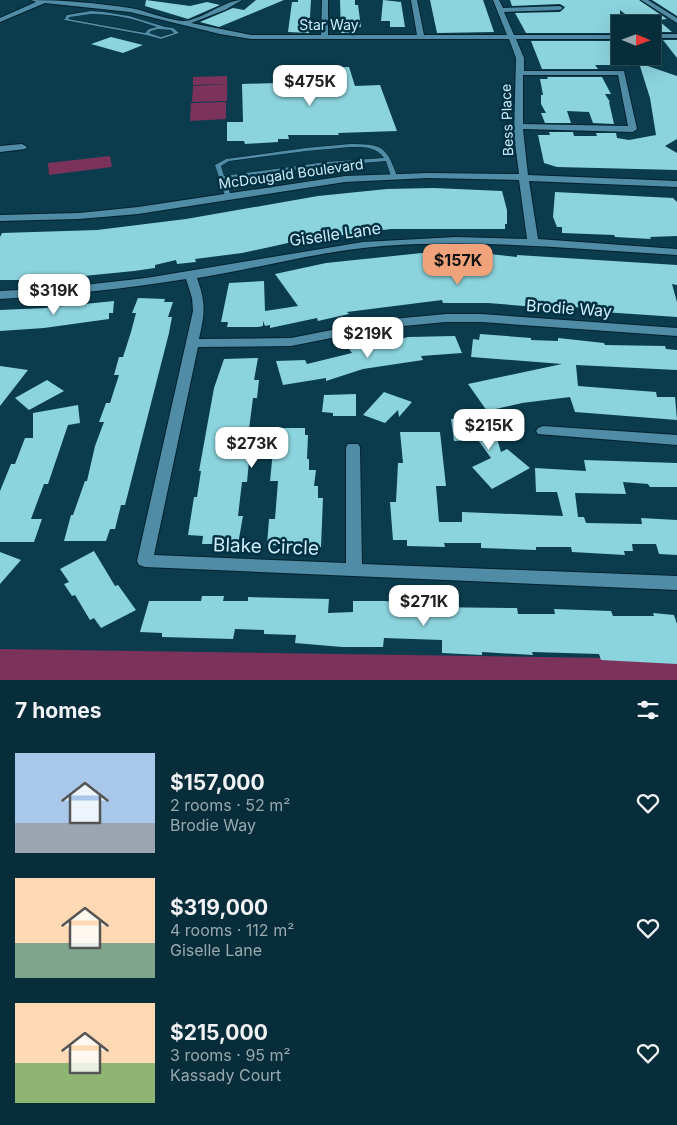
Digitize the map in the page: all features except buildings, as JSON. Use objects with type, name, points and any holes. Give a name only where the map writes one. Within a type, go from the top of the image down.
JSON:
[{"type":"street","name":"Star Way","points":[[34,0],[116,8],[240,36],[324,38],[611,37]]},
{"type":"street","points":[[184,23],[223,9],[239,0]]},
{"type":"street","points":[[324,38],[325,0]]},
{"type":"street","points":[[414,0],[421,38]]},
{"type":"street","name":"Bess Place","points":[[496,0],[520,58],[518,126],[534,244]]},
{"type":"street","points":[[644,0],[677,21]]},
{"type":"street","points":[[0,20],[44,1]]},
{"type":"street","points":[[501,10],[560,8]]},
{"type":"street","points":[[661,36],[677,36]]},
{"type":"street","points":[[518,126],[633,129],[621,72],[520,74]]},
{"type":"street","points":[[0,149],[22,147]]},
{"type":"street","name":"McDougald Boulevard","points":[[0,218],[120,212],[315,182],[394,176],[524,178],[677,184]]},
{"type":"street","name":"Giselle Lane","points":[[0,295],[60,291],[191,276],[317,251],[381,243],[447,240],[677,252]]},
{"type":"street","name":"Blake Circle","points":[[191,276],[198,298],[199,310],[145,561],[677,582]]},
{"type":"street","name":"Brodie Way","points":[[192,343],[291,342],[382,324],[446,318],[481,318],[677,332]]},
{"type":"street","points":[[543,431],[677,440]]},
{"type":"street","points":[[353,447],[354,569]]},
{"type":"lane","points":[[102,14],[116,8]]},
{"type":"lane","points":[[76,14],[102,14],[124,17],[163,28],[172,29],[177,32],[170,36],[157,38],[146,34],[66,20],[68,16],[76,14]]},
{"type":"lane","points":[[172,29],[184,23]]},
{"type":"lane","points":[[146,34],[150,30],[163,28]]},
{"type":"lane","points":[[228,196],[220,178],[218,165],[228,160],[309,150],[376,147],[386,155],[394,176]]},
{"type":"lane","points":[[220,178],[326,164],[388,159]]},
{"type":"shaded area","points":[[227,76],[227,84],[193,85],[193,77]]},
{"type":"shaded area","points":[[227,84],[227,101],[192,102],[193,86]]},
{"type":"shaded area","points":[[226,102],[226,119],[190,121],[191,103]]},
{"type":"shaded area","points":[[110,156],[112,167],[49,175],[48,163]]},
{"type":"shaded area","points":[[0,649],[677,659],[677,680],[0,680]]}]
